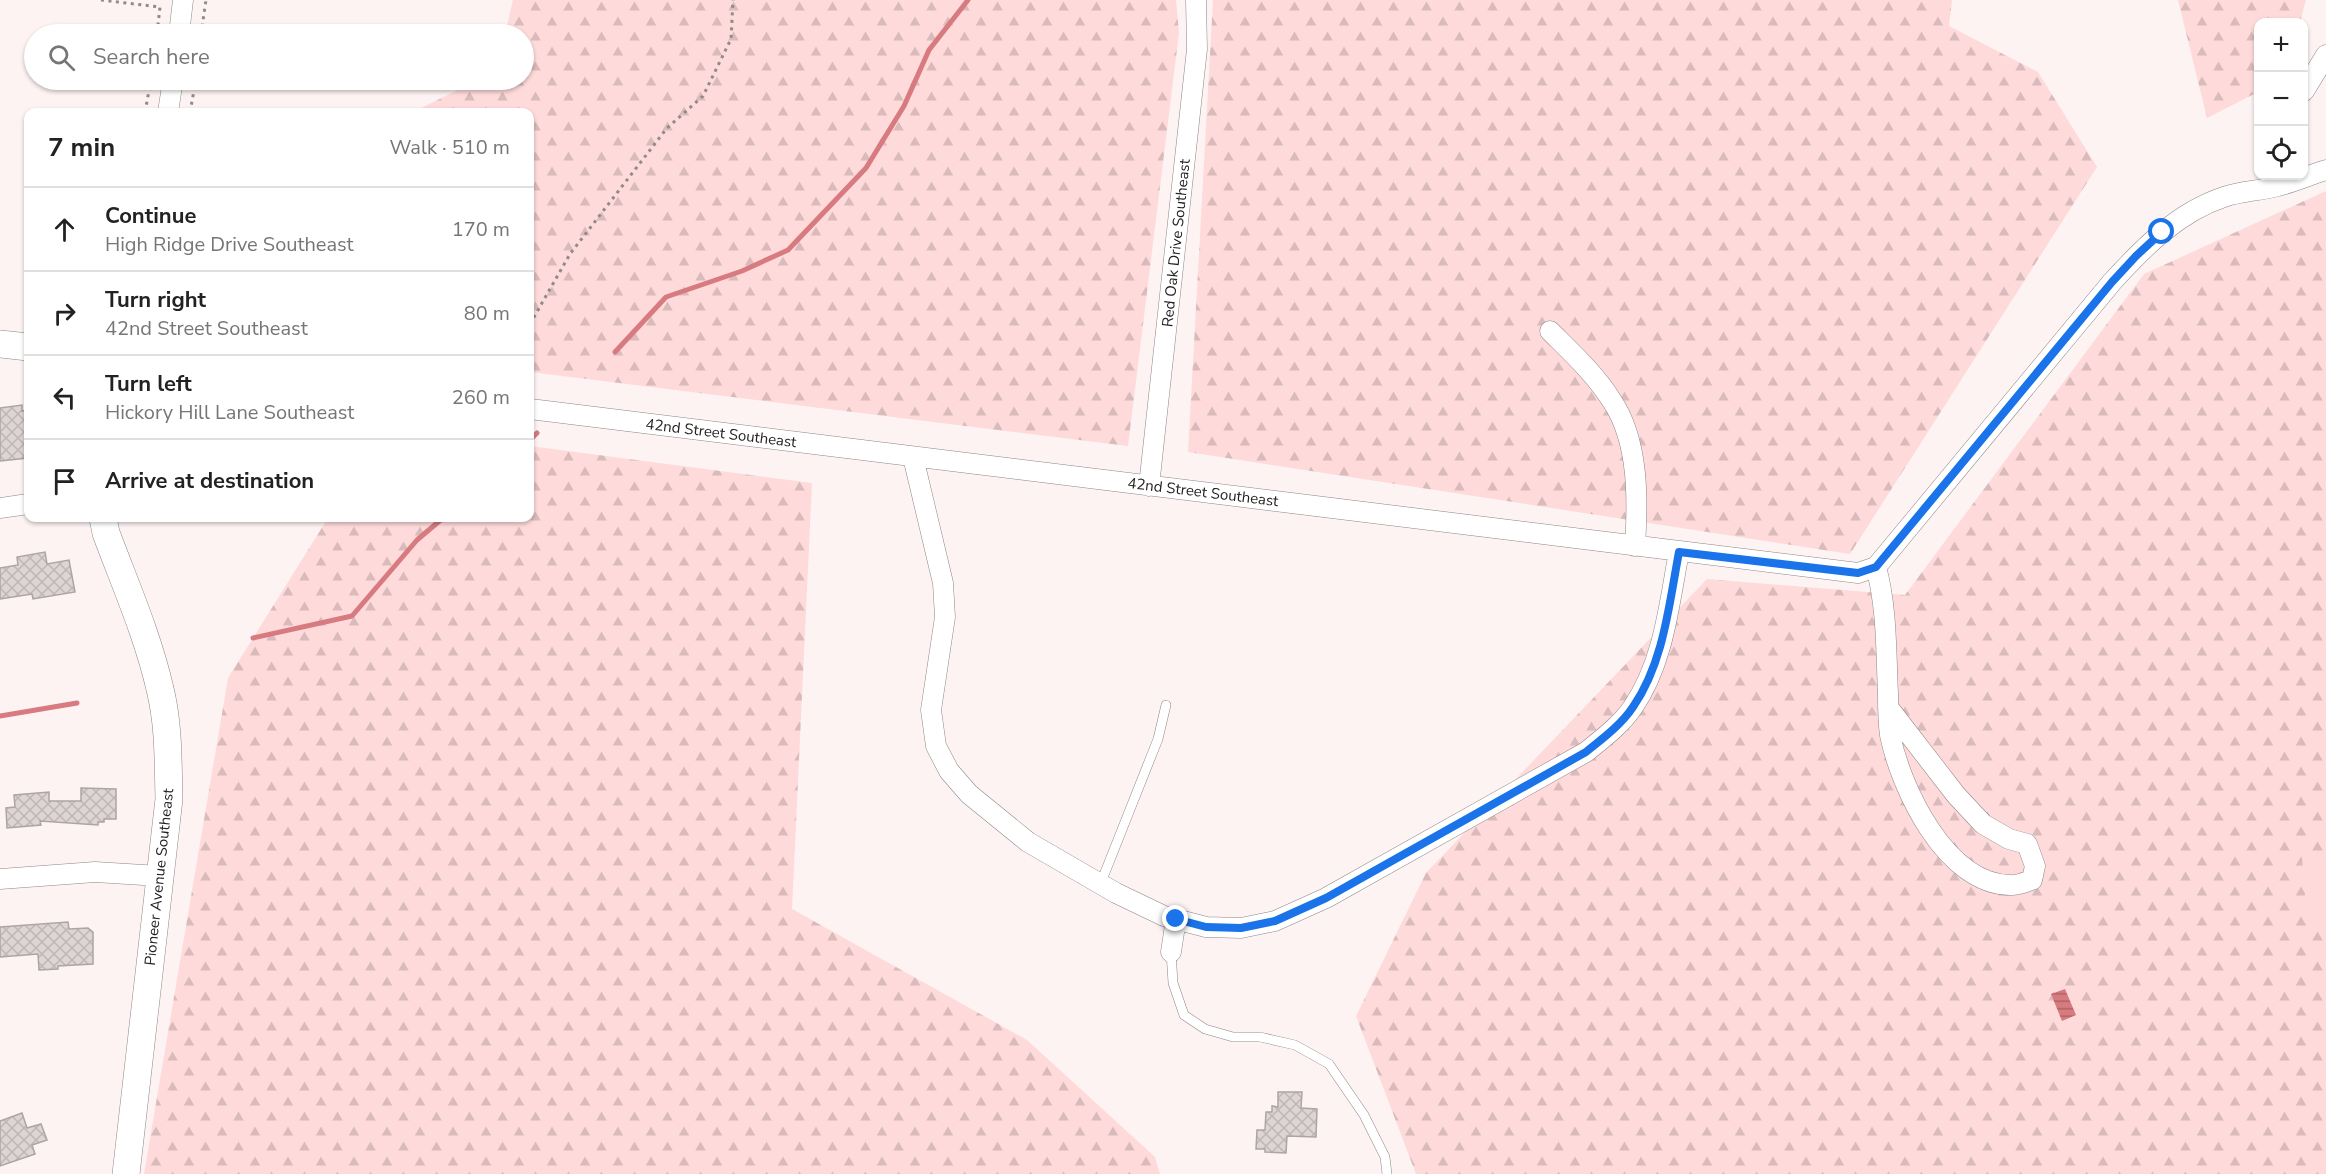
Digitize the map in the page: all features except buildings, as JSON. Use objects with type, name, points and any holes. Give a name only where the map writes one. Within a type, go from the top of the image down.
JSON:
[{"type":"street","points":[[179,24],[183,0]]},
{"type":"street","name":"Red Oak Drive Southeast","points":[[1149,486],[1197,49],[1196,0]]},
{"type":"street","points":[[2308,85],[2326,55]]},
{"type":"street","points":[[169,108],[171,90]]},
{"type":"street","points":[[2308,169],[2326,170]]},
{"type":"street","points":[[1888,707],[1956,795],[1983,824],[2009,839],[2027,844],[2035,866],[2032,880],[2012,886],[1985,881],[1955,862],[1929,828],[1900,774],[1890,733],[1888,707],[1882,590],[1876,567],[2136,256],[2180,219],[2200,207],[2224,197],[2277,186],[2287,180]]},
{"type":"street","points":[[1550,331],[1594,375],[1614,403],[1633,460],[1637,496],[1635,546]]},
{"type":"street","points":[[0,344],[24,347]]},
{"type":"street","name":"42nd Street Southeast","points":[[534,410],[1679,552],[1858,573],[1876,567]]},
{"type":"street","points":[[913,457],[943,583],[945,617],[931,710],[936,746],[949,771],[969,794],[1028,842],[1100,885],[1164,916],[1206,927],[1241,928],[1275,921],[1326,898],[1586,752],[1611,732],[1633,708],[1652,671],[1664,631],[1679,552]]},
{"type":"street","points":[[0,508],[24,505]]},
{"type":"street","name":"Pioneer Avenue Southeast","points":[[104,522],[150,652],[161,692],[167,742],[169,799],[126,1174]]},
{"type":"street","points":[[0,879],[95,872],[160,876]]},
{"type":"street","points":[[1171,952],[1176,919]]},
{"type":"lane","points":[[1100,885],[1155,748],[1166,705]]},
{"type":"lane","points":[[1171,952],[1173,982],[1184,1015],[1205,1029],[1233,1037],[1260,1037],[1295,1045],[1329,1064],[1364,1115],[1385,1157],[1387,1174]]},
{"type":"path","points":[[101,0],[160,7],[158,24]]},
{"type":"path","points":[[202,24],[206,0]]},
{"type":"path","points":[[534,317],[570,254],[667,128],[703,96],[731,39],[734,0]]},
{"type":"path","points":[[146,108],[149,90]]},
{"type":"path","points":[[191,108],[194,90]]},
{"type":"green space","points":[[513,0],[1176,0],[1179,33],[1128,446],[534,372],[534,108],[421,108],[458,90],[534,90],[534,24],[507,24]]},
{"type":"green space","points":[[1213,0],[1952,0],[1949,26],[2038,72],[2097,167],[1850,554],[1188,452]]},
{"type":"green space","points":[[2178,0],[2306,0],[2301,18],[2254,18],[2254,94],[2207,118]]},
{"type":"green space","points":[[2326,191],[2326,1174],[1416,1174],[1356,1016],[1426,873],[1707,579],[1905,595],[2144,274]]},
{"type":"green space","points":[[534,447],[812,483],[792,909],[1027,1040],[1155,1157],[1160,1174],[144,1174],[228,678],[326,522],[534,522]]},
{"type":"green space","points":[[2326,855],[2326,917],[2307,919],[2302,857]]},
{"type":"shaded area","points":[[2065,989],[2076,1015],[2062,1021],[2051,994]]},
{"type":"waterway","points":[[615,352],[666,297],[742,271],[788,250],[866,168],[904,106],[929,50],[968,0]]},
{"type":"waterway","points":[[534,436],[537,433]]},
{"type":"waterway","points":[[253,638],[352,616],[417,540],[438,522]]},
{"type":"waterway","points":[[0,716],[77,703]]},
{"type":"route","points":[[1176,919],[1206,927],[1241,928],[1275,921],[1326,898],[1586,752],[1611,732],[1633,708],[1652,671],[1664,631],[1679,552],[1858,573],[1876,567],[2112,282],[2162,232]]}]
